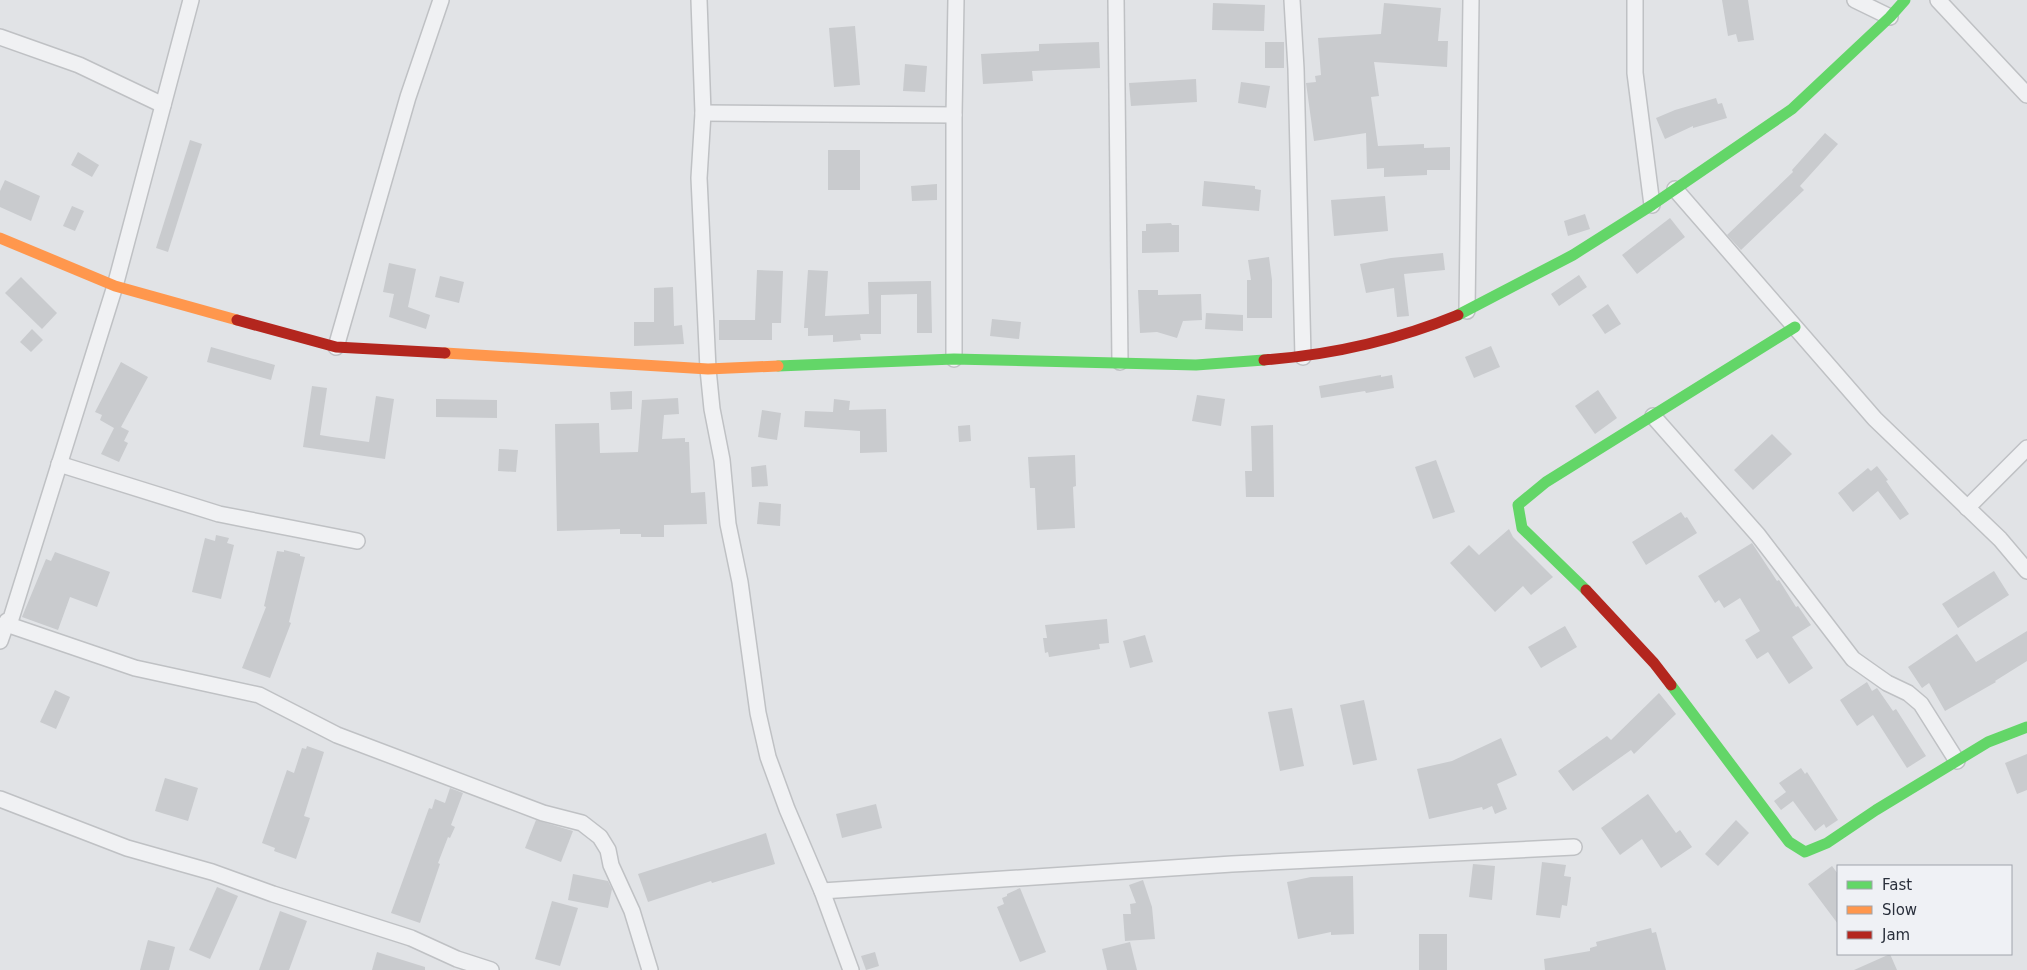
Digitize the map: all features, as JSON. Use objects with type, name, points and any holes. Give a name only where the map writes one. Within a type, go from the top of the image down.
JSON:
[{"type":"street","points":[[0,641],[5,621],[59,464],[114,286],[191,0]]},
{"type":"street","points":[[336,347],[408,97],[441,0]]},
{"type":"street","points":[[699,0],[703,113],[699,178],[708,369],[712,409],[722,460],[728,524],[740,582],[758,713],[768,757],[787,809],[822,891],[851,970]]},
{"type":"street","points":[[954,360],[956,0]]},
{"type":"street","points":[[1116,0],[1120,362]]},
{"type":"street","points":[[1292,0],[1296,69],[1302,356]]},
{"type":"street","points":[[1467,311],[1471,0]]},
{"type":"street","points":[[1635,0],[1635,72],[1652,205]]},
{"type":"street","points":[[1855,0],[1890,17]]},
{"type":"street","points":[[0,238],[114,286],[336,347],[708,369],[954,360],[1196,365],[1302,356],[1374,342],[1423,329],[1467,311],[1573,255],[1652,205],[1792,108],[1890,17],[1905,0]]},
{"type":"street","points":[[1938,0],[2027,95]]},
{"type":"street","points":[[0,37],[79,65],[163,106]]},
{"type":"street","points":[[703,113],[954,115]]},
{"type":"street","points":[[1675,189],[1875,419],[2000,539],[2027,571]]},
{"type":"street","points":[[1794,327],[1546,482],[1518,505],[1522,528],[1589,593],[1654,663],[1789,842],[1805,852],[1827,842],[1988,742],[2027,727]]},
{"type":"street","points":[[1653,416],[1758,534],[1853,659],[1887,683],[1908,693],[1921,704],[1957,761]]},
{"type":"street","points":[[1967,508],[2027,448]]},
{"type":"street","points":[[59,464],[219,514],[357,541]]},
{"type":"street","points":[[5,621],[135,668],[259,695],[337,734],[542,813],[582,822],[600,838],[608,850],[611,865],[632,911],[650,970]]},
{"type":"street","points":[[0,799],[127,848],[212,872],[411,938],[457,959],[491,970]]},
{"type":"street","points":[[822,891],[1232,864],[1574,847]]},
{"type":"building","points":[[1722,0],[1748,0],[1754,40],[1738,42],[1736,34],[1728,36]]},
{"type":"building","points":[[1213,3],[1265,5],[1264,31],[1212,30]]},
{"type":"building","points":[[1384,3],[1441,8],[1438,41],[1448,41],[1447,67],[1374,62],[1379,96],[1371,97],[1378,146],[1424,144],[1424,148],[1450,147],[1450,170],[1427,170],[1427,175],[1384,177],[1384,168],[1367,169],[1366,133],[1314,141],[1306,83],[1316,82],[1315,76],[1321,75],[1318,38],[1381,34]]},
{"type":"building","points":[[855,26],[860,85],[834,87],[829,28]]},
{"type":"building","points":[[1099,42],[1100,68],[1032,71],[1033,81],[983,84],[981,54],[1039,51],[1039,44]]},
{"type":"building","points":[[1265,42],[1284,42],[1284,68],[1265,68]]},
{"type":"building","points":[[905,64],[927,66],[925,92],[903,91]]},
{"type":"building","points":[[1196,79],[1197,102],[1131,106],[1129,83]]},
{"type":"building","points":[[1241,82],[1270,86],[1266,108],[1238,103]]},
{"type":"building","points":[[1716,98],[1718,104],[1722,103],[1727,118],[1693,128],[1693,126],[1665,139],[1656,118],[1675,110]]},
{"type":"building","points":[[1825,133],[1838,144],[1800,186],[1804,190],[1741,250],[1727,235],[1793,172],[1792,170]]},
{"type":"building","points":[[190,140],[202,144],[168,252],[156,248]]},
{"type":"building","points":[[828,150],[860,150],[860,190],[828,190]]},
{"type":"building","points":[[78,152],[99,165],[92,177],[71,165]]},
{"type":"building","points":[[5,180],[40,196],[31,221],[0,207],[0,191]]},
{"type":"building","points":[[1204,181],[1255,186],[1255,189],[1261,190],[1259,211],[1202,206]]},
{"type":"building","points":[[937,184],[937,200],[912,201],[911,186]]},
{"type":"building","points":[[1385,196],[1388,231],[1334,236],[1331,200]]},
{"type":"building","points":[[72,206],[84,211],[75,231],[63,226]]},
{"type":"building","points":[[1585,214],[1590,229],[1568,236],[1564,221]]},
{"type":"building","points":[[1670,218],[1685,237],[1637,274],[1622,255]]},
{"type":"building","points":[[1171,223],[1172,225],[1179,225],[1179,252],[1142,253],[1142,231],[1146,231],[1146,224]]},
{"type":"building","points":[[1443,253],[1445,270],[1404,274],[1409,316],[1397,317],[1394,288],[1366,293],[1360,264],[1391,258]]},
{"type":"building","points":[[1269,257],[1272,280],[1272,318],[1247,318],[1247,280],[1251,280],[1248,260]]},
{"type":"building","points":[[389,263],[416,269],[408,307],[430,315],[426,329],[389,317],[394,294],[383,292]]},
{"type":"building","points":[[757,270],[783,271],[781,323],[772,323],[772,340],[719,340],[719,320],[755,320]]},
{"type":"building","points":[[808,270],[828,271],[825,316],[869,314],[868,282],[931,281],[932,333],[917,333],[917,294],[881,295],[881,334],[860,334],[861,340],[833,342],[833,335],[808,336],[808,328],[804,328]]},
{"type":"building","points":[[1579,275],[1587,287],[1559,306],[1551,294]]},
{"type":"building","points":[[440,276],[464,282],[459,303],[435,297]]},
{"type":"building","points":[[21,277],[57,313],[42,329],[5,293]]},
{"type":"building","points":[[673,287],[674,326],[682,325],[684,344],[634,346],[634,322],[654,322],[654,288]]},
{"type":"building","points":[[1138,290],[1158,290],[1158,295],[1201,294],[1202,320],[1183,321],[1177,338],[1157,332],[1140,333]]},
{"type":"building","points":[[1608,304],[1621,324],[1605,334],[1592,315]]},
{"type":"building","points":[[1206,313],[1243,315],[1243,331],[1205,329]]},
{"type":"building","points":[[992,319],[1021,322],[1019,339],[990,336]]},
{"type":"building","points":[[32,329],[43,340],[31,352],[20,342]]},
{"type":"building","points":[[1491,346],[1500,367],[1474,378],[1465,357]]},
{"type":"building","points":[[211,347],[275,365],[271,380],[207,362]]},
{"type":"building","points":[[121,362],[148,377],[121,427],[129,431],[124,441],[128,443],[119,462],[101,454],[114,428],[100,420],[102,415],[95,412]]},
{"type":"building","points":[[1381,375],[1381,377],[1392,375],[1394,388],[1321,398],[1319,386]]},
{"type":"building","points":[[312,386],[327,388],[320,435],[332,437],[369,442],[376,396],[394,399],[385,459],[303,447]]},
{"type":"building","points":[[1598,390],[1617,418],[1595,434],[1575,406]]},
{"type":"building","points":[[632,391],[632,409],[611,410],[610,392]]},
{"type":"building","points":[[1197,395],[1225,399],[1221,426],[1192,421]]},
{"type":"building","points":[[678,398],[679,414],[664,415],[662,439],[685,438],[685,442],[689,442],[691,493],[705,492],[707,524],[664,525],[664,537],[641,537],[641,534],[620,534],[620,529],[557,531],[555,424],[599,423],[600,453],[638,452],[642,400]]},
{"type":"building","points":[[436,399],[497,400],[497,418],[436,417]]},
{"type":"building","points":[[834,399],[850,401],[849,410],[886,409],[887,452],[860,453],[860,431],[804,427],[805,411],[833,412]]},
{"type":"building","points":[[762,410],[781,413],[777,440],[758,437]]},
{"type":"building","points":[[970,425],[971,441],[959,442],[958,426]]},
{"type":"building","points":[[1273,425],[1274,497],[1246,497],[1245,471],[1252,471],[1251,426]]},
{"type":"building","points":[[1772,434],[1792,454],[1753,490],[1734,470]]},
{"type":"building","points":[[499,449],[518,450],[516,472],[498,471]]},
{"type":"building","points":[[1075,455],[1076,486],[1073,487],[1075,528],[1037,530],[1035,488],[1030,488],[1028,457]]},
{"type":"building","points":[[1436,460],[1455,512],[1433,519],[1415,467]]},
{"type":"building","points":[[766,465],[768,486],[752,487],[751,467]]},
{"type":"building","points":[[1877,466],[1909,514],[1900,520],[1878,491],[1853,512],[1838,493],[1868,468],[1871,471]]},
{"type":"building","points":[[759,502],[781,504],[780,526],[757,524]]},
{"type":"building","points":[[1681,512],[1685,518],[1687,517],[1697,533],[1646,565],[1632,542]]},
{"type":"building","points":[[1509,529],[1513,537],[1553,577],[1531,595],[1523,586],[1495,612],[1450,563],[1469,545],[1479,555]]},
{"type":"building","points":[[216,535],[229,538],[227,543],[234,545],[221,599],[192,592],[205,538],[215,541]]},
{"type":"building","points":[[1752,543],[1777,581],[1779,580],[1796,607],[1798,606],[1811,625],[1792,637],[1813,668],[1789,684],[1768,652],[1757,659],[1745,640],[1760,631],[1740,598],[1724,608],[1719,600],[1715,603],[1698,576]]},
{"type":"building","points":[[284,550],[305,557],[289,622],[291,623],[270,678],[242,668],[266,607],[264,606],[277,551],[284,552]]},
{"type":"building","points":[[55,552],[110,572],[97,607],[70,597],[58,630],[22,617],[46,559],[51,561]]},
{"type":"building","points":[[1994,571],[2009,595],[1958,628],[1942,604]]},
{"type":"building","points":[[1107,619],[1109,643],[1099,644],[1100,649],[1049,657],[1048,652],[1045,653],[1043,638],[1047,638],[1045,625]]},
{"type":"building","points":[[1565,626],[1577,647],[1541,668],[1528,647]]},
{"type":"building","points":[[2027,631],[2027,661],[1996,682],[1945,711],[1929,683],[1922,688],[1908,667],[1957,634],[1976,662]]},
{"type":"building","points":[[1145,635],[1153,662],[1130,668],[1123,641]]},
{"type":"building","points":[[1867,682],[1872,691],[1877,688],[1893,711],[1896,709],[1926,756],[1907,768],[1873,715],[1857,726],[1840,700]]},
{"type":"building","points":[[55,690],[70,697],[56,729],[40,722]]},
{"type":"building","points":[[1659,693],[1676,714],[1634,754],[1631,750],[1573,791],[1558,771],[1607,736],[1611,740]]},
{"type":"building","points":[[1364,700],[1377,760],[1353,765],[1340,705]]},
{"type":"building","points":[[1292,708],[1304,766],[1280,771],[1268,712]]},
{"type":"building","points":[[1501,738],[1517,775],[1497,784],[1507,809],[1495,814],[1492,806],[1483,810],[1482,807],[1429,819],[1417,769],[1452,761]]},
{"type":"building","points":[[307,746],[324,752],[304,816],[310,818],[296,859],[274,851],[275,848],[262,843],[287,770],[294,773],[302,748],[306,749]]},
{"type":"building","points":[[2027,754],[2027,790],[2017,794],[2005,763]]},
{"type":"building","points":[[1801,768],[1805,774],[1807,772],[1838,820],[1826,828],[1824,824],[1815,831],[1793,801],[1781,810],[1774,801],[1786,792],[1779,783]]},
{"type":"building","points":[[165,778],[198,788],[188,821],[155,811]]},
{"type":"building","points":[[450,788],[463,793],[451,825],[455,827],[450,838],[448,837],[438,863],[440,864],[420,923],[391,913],[429,808],[432,809],[435,799],[445,803]]},
{"type":"building","points":[[1648,794],[1676,833],[1680,830],[1692,847],[1661,868],[1642,839],[1620,855],[1601,828]]},
{"type":"building","points":[[876,804],[882,828],[842,838],[836,814]]},
{"type":"building","points":[[536,820],[573,831],[561,862],[525,848]]},
{"type":"building","points":[[1736,820],[1749,833],[1718,866],[1705,854]]},
{"type":"building","points":[[766,833],[775,864],[712,883],[711,881],[648,902],[638,874]]},
{"type":"building","points":[[1542,862],[1566,865],[1564,876],[1571,877],[1567,906],[1562,905],[1560,918],[1536,915]]},
{"type":"building","points":[[1473,864],[1495,866],[1492,900],[1469,897]]},
{"type":"building","points":[[1832,866],[1837,873],[1837,923],[1808,884]]},
{"type":"building","points":[[573,874],[608,881],[612,889],[608,908],[568,900]]},
{"type":"building","points":[[1353,876],[1354,934],[1331,935],[1331,932],[1298,939],[1287,882],[1311,877]]},
{"type":"building","points":[[1143,880],[1152,907],[1155,939],[1125,941],[1123,914],[1131,914],[1130,904],[1136,903],[1129,885]]},
{"type":"building","points":[[217,887],[238,896],[210,959],[189,950]]},
{"type":"building","points":[[1020,888],[1046,952],[1020,962],[997,907],[1004,904],[1002,898]]},
{"type":"building","points":[[552,901],[578,908],[560,966],[535,959]]},
{"type":"building","points":[[280,911],[307,921],[289,970],[259,970]]},
{"type":"building","points":[[1651,928],[1652,933],[1656,932],[1666,970],[1545,970],[1544,959],[1590,951],[1590,948],[1597,946],[1596,942]]},
{"type":"building","points":[[1419,934],[1447,934],[1447,970],[1419,970]]},
{"type":"building","points":[[148,940],[175,947],[169,970],[140,970]]},
{"type":"building","points":[[1130,942],[1137,970],[1107,970],[1102,949]]},
{"type":"building","points":[[377,952],[425,967],[425,970],[372,970]]},
{"type":"building","points":[[875,952],[879,966],[866,970],[861,956]]},
{"type":"building","points":[[1890,955],[1897,970],[1854,970]]},
{"type":"traffic: fast","points":[[1458,315],[1573,255],[1652,205],[1792,109],[1890,17],[1905,0]]},
{"type":"traffic: fast","points":[[1586,590],[1522,528],[1518,505],[1546,482],[1795,327]]},
{"type":"traffic: fast","points":[[778,366],[954,359],[1196,365],[1264,360]]},
{"type":"traffic: fast","points":[[1671,685],[1789,842],[1805,852],[1827,843],[1876,810],[1988,742],[2027,727]]},
{"type":"traffic: slow","points":[[0,238],[115,286],[237,320]]},
{"type":"traffic: slow","points":[[445,353],[708,369],[778,366]]},
{"type":"traffic: jam","points":[[1264,360],[1289,358],[1363,345],[1411,332],[1458,315]]},
{"type":"traffic: jam","points":[[237,320],[336,347],[445,353]]},
{"type":"traffic: jam","points":[[1586,590],[1654,663],[1671,685]]}]
